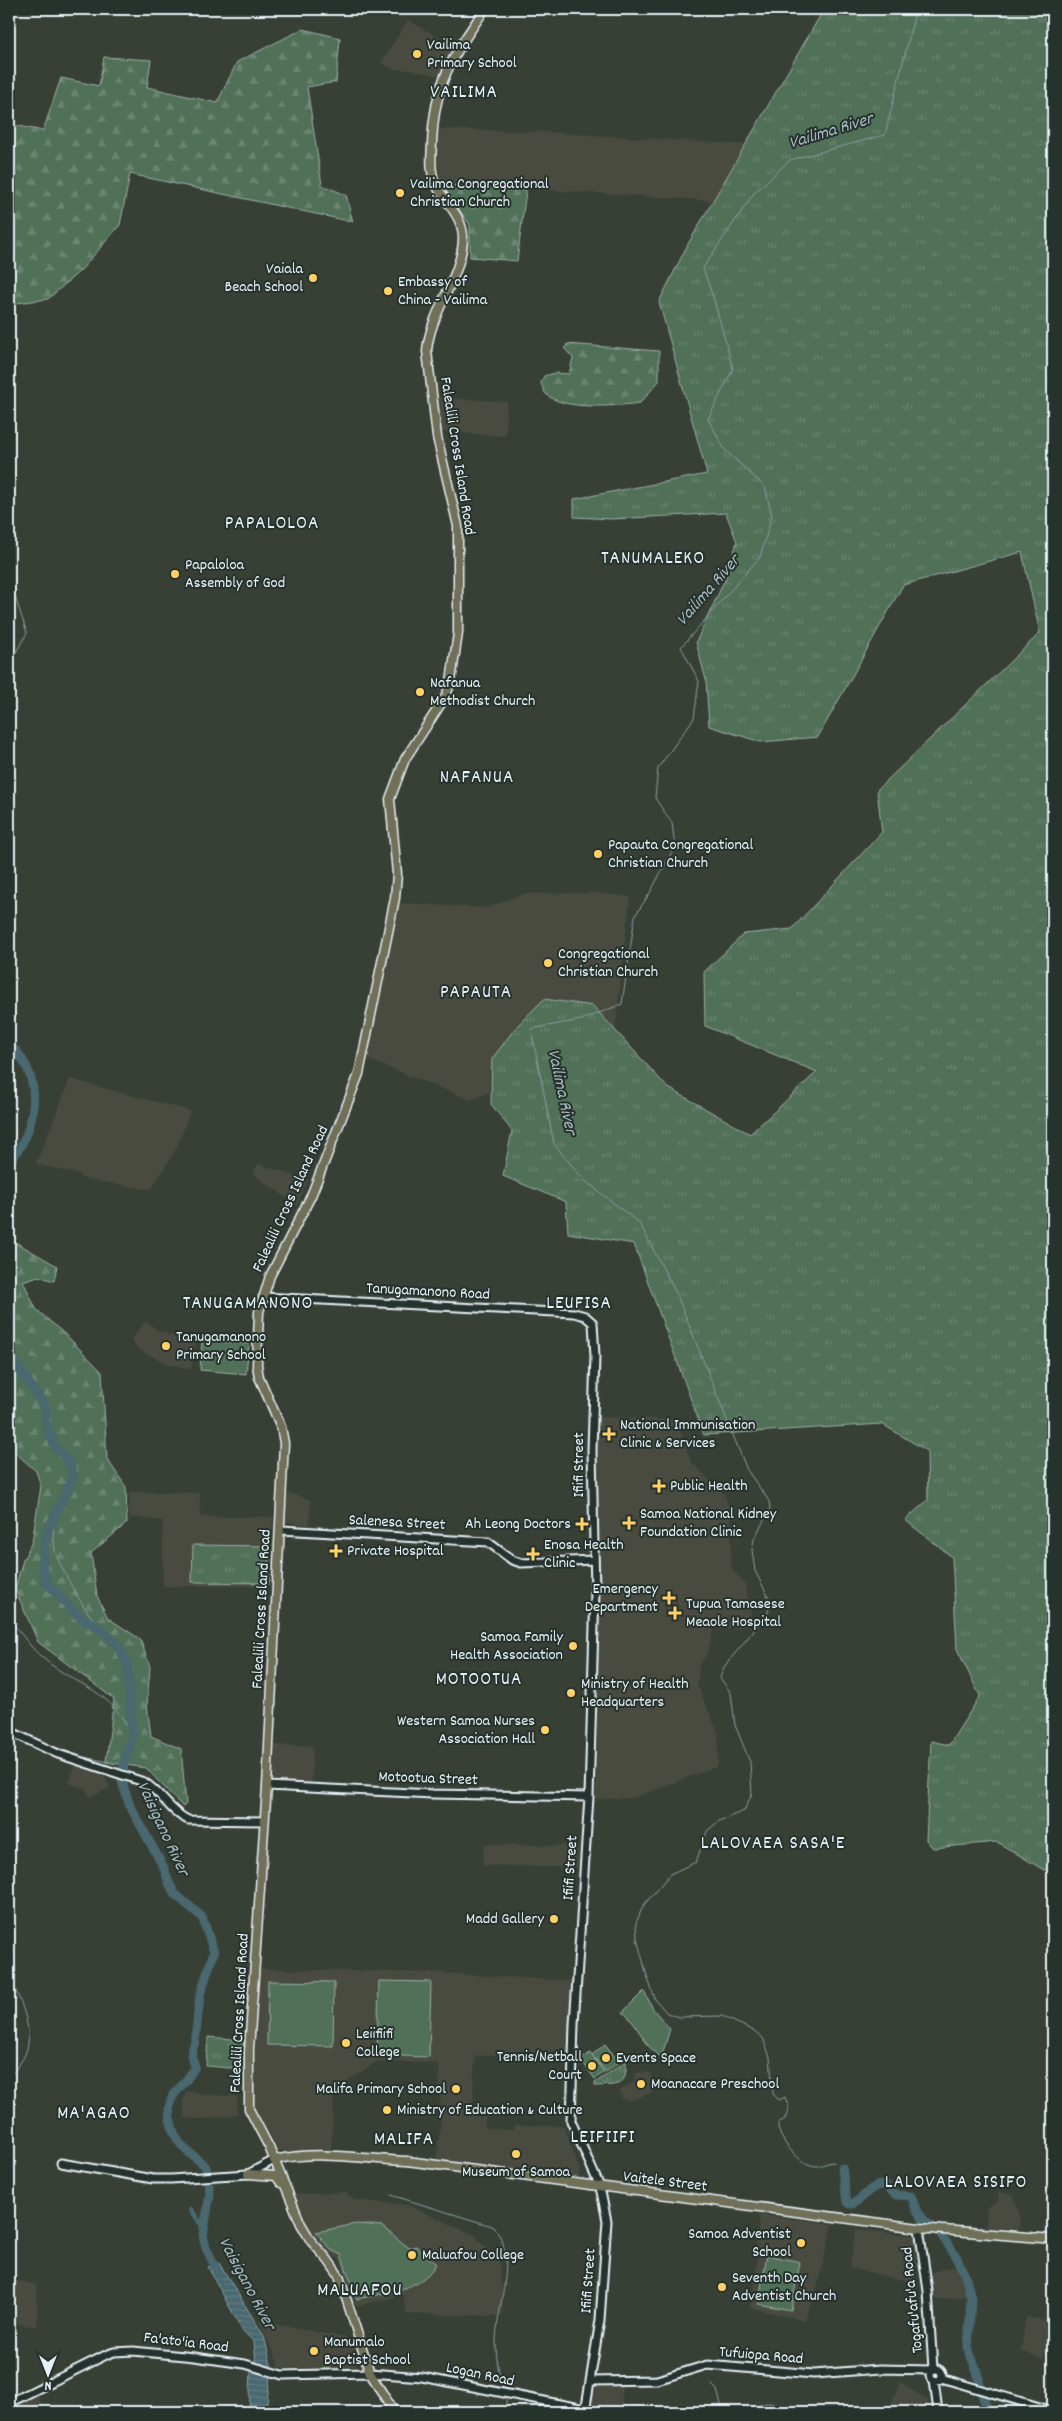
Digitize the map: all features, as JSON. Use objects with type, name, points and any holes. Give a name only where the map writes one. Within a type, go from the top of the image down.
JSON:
[{"type":"main road","name":"Falealili Cross Island Road","points":[[394,2412],[370,2373],[339,2276],[311,2241],[249,2109],[250,2050],[267,1786],[284,1443],[280,1427],[260,1384],[257,1365],[258,1327],[263,1297],[270,1276],[311,1196],[359,1074],[394,898],[397,874],[390,799],[405,759],[446,696],[451,681],[458,618],[458,526],[437,437],[427,351],[428,337],[459,259],[463,238],[460,221],[436,185],[433,175],[432,130],[436,96],[450,61],[485,9]]},
{"type":"main road","name":"Tanugamanono Road","points":[[263,1297],[568,1313],[590,1319]]},
{"type":"main road","name":"Ifiifi Street","points":[[585,2411],[600,2320],[607,2221],[600,2187],[571,2121],[574,2024],[589,1797],[594,1560],[592,1450],[595,1330],[590,1319]]},
{"type":"main road","name":"Salenesa Street","points":[[281,1530],[488,1542],[512,1560],[521,1563],[594,1560]]},
{"type":"main road","points":[[9,1731],[40,1746],[136,1779],[152,1787],[173,1809],[188,1820],[264,1821]]},
{"type":"main road","name":"Motootua Street","points":[[267,1786],[433,1794],[589,1797]]},
{"type":"main road","name":"Vaitele Street","points":[[274,2160],[293,2157],[333,2157],[407,2162],[921,2229],[1053,2239]]},
{"type":"main road","points":[[248,2174],[274,2160]]},
{"type":"main road","points":[[61,2163],[153,2179],[248,2174],[276,2176],[286,2191]]},
{"type":"main road","name":"Togafu'afu'a Road","points":[[921,2229],[936,2375]]},
{"type":"main road","name":"Fa'ato'ia Road","points":[[9,2403],[114,2352],[157,2353],[248,2365],[278,2374],[370,2373]]},
{"type":"main road","points":[[915,2371],[926,2366],[934,2352]]},
{"type":"main road","name":"Tufuiopa Road","points":[[591,2381],[656,2380],[704,2366],[814,2374],[880,2369],[915,2371],[936,2375]]},
{"type":"main road","name":"Logan Road","points":[[370,2373],[422,2377],[585,2411]]},
{"type":"main road","points":[[938,2412],[936,2375],[1053,2411]]},
{"type":"main road","points":[[937,2393],[944,2383],[953,2380]]},
{"type":"shaded area","name":"Vailima Primary School","points":[[408,20],[453,46],[439,76],[411,70],[394,69],[381,63]]},
{"type":"shaded area","points":[[437,129],[543,132],[766,146],[733,202],[439,183],[435,142]]},
{"type":"shaded area","points":[[435,397],[507,402],[505,436],[443,432],[438,428]]},
{"type":"shaded area","points":[[597,893],[630,897],[614,1039],[471,1100],[367,1059],[397,903],[485,908],[524,894]]},
{"type":"shaded area","points":[[70,1079],[190,1111],[177,1147],[152,1188],[144,1189],[81,1178],[78,1174],[36,1164]]},
{"type":"shaded area","points":[[258,1164],[308,1180],[297,1205],[253,1174]]},
{"type":"shaded area","name":"Tanugamanono Primary School","points":[[146,1321],[158,1331],[196,1342],[191,1369],[169,1364],[139,1350],[131,1340]]},
{"type":"shaded area","name":"Tupua Tamasese Meaole Hospital","points":[[597,1417],[676,1420],[691,1462],[725,1495],[731,1516],[731,1567],[744,1583],[750,1604],[751,1621],[744,1627],[714,1629],[707,1654],[699,1665],[697,1685],[718,1733],[718,1766],[633,1798],[596,1799],[600,1551]]},
{"type":"shaded area","points":[[129,1492],[200,1493],[200,1517],[273,1517],[270,1586],[163,1586],[163,1521],[130,1517]]},
{"type":"shaded area","points":[[288,1493],[311,1500],[309,1526],[283,1521],[285,1494]]},
{"type":"shaded area","points":[[272,1745],[313,1746],[311,1786],[270,1784]]},
{"type":"shaded area","points":[[76,1762],[103,1771],[110,1788],[90,1797],[85,1788],[69,1783]]},
{"type":"shaded area","points":[[484,1844],[579,1846],[578,1868],[483,1865]]},
{"type":"shaded area","points":[[259,1969],[438,1973],[571,1981],[569,2051],[566,2060],[511,2054],[475,2056],[472,2115],[485,2117],[485,2128],[513,2130],[514,2125],[564,2126],[580,2171],[579,2180],[445,2163],[437,2160],[441,2117],[439,2065],[435,2063],[376,2062],[334,2090],[331,2152],[280,2151],[255,2110],[251,2097],[255,2069]]},
{"type":"shaded area","name":"Moanacare Preschool","points":[[650,2072],[653,2092],[631,2100],[622,2099],[620,2091],[634,2082],[636,2073]]},
{"type":"shaded area","points":[[187,2091],[208,2095],[237,2096],[237,2114],[204,2119],[185,2118],[183,2100]]},
{"type":"shaded area","name":"Maluafou College","points":[[345,2192],[355,2200],[407,2205],[474,2235],[500,2263],[503,2316],[407,2314],[403,2295],[356,2306],[340,2260],[329,2253],[307,2225],[293,2195]]},
{"type":"shaded area","points":[[999,2192],[1014,2195],[1020,2217],[1019,2229],[986,2227],[987,2207],[997,2202]]},
{"type":"shaded area","points":[[760,2215],[832,2224],[818,2284],[805,2320],[750,2308],[758,2256],[756,2247]]},
{"type":"shaded area","points":[[856,2229],[913,2236],[916,2240],[917,2283],[850,2268]]},
{"type":"shaded area","points":[[957,2265],[964,2278],[966,2297],[933,2300],[930,2273]]},
{"type":"shaded area","points":[[9,2279],[37,2285],[37,2327],[9,2322]]},
{"type":"shaded area","points":[[1026,2317],[1052,2322],[1043,2359],[1021,2351]]},
{"type":"shaded area","name":"Manumalo Baptist School","points":[[259,2321],[352,2339],[358,2363],[352,2369],[344,2370],[311,2370],[280,2367]]},
{"type":"shaded area","points":[[900,2382],[928,2401],[928,2411],[888,2412]]},
{"type":"shaded area","points":[[599,2386],[622,2386],[622,2406],[641,2408],[642,2412],[590,2412],[591,2396]]},
{"type":"shaded area","points":[[36,2394],[47,2412],[12,2412],[10,2409]]},
{"type":"green space","points":[[824,9],[1053,9],[1053,1869],[1044,1870],[997,1842],[933,1848],[926,1840],[931,1741],[949,1745],[980,1696],[957,1649],[952,1557],[905,1520],[928,1500],[927,1451],[882,1424],[704,1435],[634,1244],[568,1233],[566,1202],[503,1176],[512,1131],[491,1104],[492,1059],[516,1027],[544,999],[593,1006],[667,1087],[750,1134],[817,1072],[705,1026],[704,972],[744,934],[792,929],[882,832],[877,790],[1040,633],[1022,552],[903,585],[818,737],[761,742],[709,726],[706,680],[696,642],[727,575],[737,542],[726,513],[612,519],[574,517],[574,499],[707,474],[659,302],[688,244]]},
{"type":"green space","points":[[303,29],[340,38],[336,82],[307,87],[322,185],[346,195],[353,222],[130,174],[120,225],[81,270],[48,299],[9,304],[9,124],[43,131],[61,78],[99,86],[104,57],[151,60],[147,87],[217,103],[237,62]]},
{"type":"green space","points":[[446,185],[526,190],[517,261],[470,257],[470,225],[446,191]]},
{"type":"green space","points":[[567,344],[659,351],[659,381],[640,403],[591,406],[565,403],[554,399],[545,393],[541,383],[544,376],[555,373],[569,374],[573,358],[565,349]]},
{"type":"green space","points":[[9,1231],[10,1239],[57,1266],[54,1281],[38,1276],[23,1281],[36,1309],[69,1338],[102,1372],[107,1459],[126,1487],[127,1523],[91,1553],[97,1596],[108,1618],[140,1639],[150,1667],[147,1705],[151,1736],[181,1749],[186,1804],[183,1807],[146,1768],[106,1762],[114,1699],[38,1642],[15,1589],[23,1560],[32,1542],[41,1486],[36,1471],[9,1447]]},
{"type":"green space","points":[[202,1340],[249,1344],[246,1374],[200,1370]]},
{"type":"green space","points":[[193,1545],[270,1546],[269,1583],[192,1582]]},
{"type":"green space","points":[[268,1981],[334,1982],[333,2046],[267,2045]]},
{"type":"green space","points":[[379,1981],[431,1982],[429,2057],[377,2055]]},
{"type":"green space","points":[[644,1991],[653,2009],[670,2029],[661,2058],[650,2048],[629,2017],[623,2012]]},
{"type":"green space","points":[[208,2037],[244,2040],[242,2069],[206,2066]]},
{"type":"green space","name":"Events Space","points":[[605,2044],[619,2062],[606,2072],[592,2055]]},
{"type":"green space","name":"Tennis/Netball Court","points":[[590,2053],[604,2072],[595,2079],[581,2060]]},
{"type":"green space","points":[[626,2061],[625,2076],[620,2083],[595,2086],[595,2083]]},
{"type":"green space","points":[[356,2224],[382,2226],[409,2248],[416,2246],[436,2264],[422,2280],[412,2285],[357,2299],[341,2255],[331,2250],[316,2232]]},
{"type":"green space","points":[[767,2255],[800,2262],[791,2310],[758,2304]]},
{"type":"water","points":[[219,2263],[264,2336],[271,2365],[266,2412],[249,2412],[251,2371],[256,2362],[254,2342],[242,2330],[208,2267]]},
{"type":"waterway","name":"Vailima River","points":[[834,2162],[818,2166],[805,2162],[791,2151],[781,2136],[778,2123],[785,2119],[789,2108],[785,2097],[779,2100],[773,2094],[770,2057],[763,2038],[754,2031],[722,2016],[678,2017],[667,2013],[655,1999],[637,1939],[636,1923],[643,1906],[670,1874],[696,1862],[707,1831],[719,1821],[744,1811],[752,1794],[750,1762],[735,1725],[731,1693],[720,1678],[724,1667],[768,1613],[770,1600],[755,1571],[752,1550],[754,1539],[770,1509],[769,1501],[747,1470],[677,1295],[640,1224],[583,1179],[554,1144],[531,1029],[581,1020],[622,1004],[635,916],[675,846],[672,823],[655,798],[658,768],[694,718],[699,681],[681,647],[760,557],[772,516],[765,487],[725,450],[708,419],[733,369],[703,268],[754,193],[790,160],[885,135],[916,9]]},
{"type":"waterway","points":[[9,578],[27,633],[15,654],[9,659]]},
{"type":"waterway","name":"Vaisigano River","points":[[9,1046],[18,1053],[28,1071],[33,1098],[29,1126],[24,1139],[9,1162]]},
{"type":"waterway","name":"Vaisigano River","points":[[9,1354],[46,1408],[45,1420],[51,1437],[55,1447],[70,1463],[73,1477],[46,1534],[42,1566],[47,1583],[77,1615],[101,1629],[118,1645],[128,1666],[132,1736],[124,1763],[122,1782],[130,1806],[164,1868],[169,1883],[175,1894],[202,1917],[214,1952],[200,1995],[195,2041],[191,2055],[195,2066],[172,2098],[169,2110],[171,2125],[177,2138],[187,2151],[206,2167],[210,2194],[203,2235],[206,2248],[219,2274]]},
{"type":"waterway","points":[[53,1519],[54,1547],[58,1560],[82,1603],[101,1629]]},
{"type":"waterway","points":[[9,1619],[39,1655],[57,1669],[104,1698],[123,1720],[132,1736]]},
{"type":"waterway","points":[[10,1725],[46,1743]]},
{"type":"waterway","points":[[50,1745],[77,1755]]},
{"type":"waterway","points":[[84,1757],[124,1765]]},
{"type":"waterway","points":[[9,1977],[25,2014],[28,2034],[25,2055],[9,2079]]},
{"type":"waterway","name":"Vailima River","points":[[842,2168],[847,2202],[852,2204],[857,2202],[871,2189],[879,2185],[885,2185],[896,2195],[911,2196],[916,2209],[925,2221],[939,2232],[956,2256],[966,2278],[971,2298],[968,2349],[977,2371],[983,2398],[989,2412]]},
{"type":"waterway","points":[[391,2195],[492,2226],[500,2237],[505,2251],[506,2266],[496,2344],[498,2367],[504,2390]]},
{"type":"waterway","points":[[191,2210],[204,2228]]},
{"type":"waterway","points":[[712,2385],[717,2390],[723,2412]]},
{"type":"waterway","points":[[506,2399],[506,2412]]},
{"type":"waterway","points":[[747,2412],[759,2405],[769,2403],[779,2405],[791,2412]]},
{"type":"place","name":"Vailima Primary School","points":[[417,54]]},
{"type":"place","name":"Vailima Congregational Christian Church","points":[[400,193]]},
{"type":"place","name":"Vaiala Beach School","points":[[313,278]]},
{"type":"place","name":"Embassy of China - Vailima","points":[[388,291]]},
{"type":"place","name":"Papaloloa Assembly of God","points":[[175,574]]},
{"type":"place","name":"Nafanua Methodist Church","points":[[420,692]]},
{"type":"place","name":"Papauta Congregational Christian Church","points":[[598,854]]},
{"type":"place","name":"Congregational Christian Church","points":[[548,963]]},
{"type":"place","name":"Tanugamanono Primary School","points":[[166,1346]]},
{"type":"place","name":"National Immunisation Clinic & Services","points":[[609,1434]]},
{"type":"place","name":"Public Health","points":[[659,1486]]},
{"type":"place","name":"Samoa National Kidney Foundation Clinic","points":[[629,1523]]},
{"type":"place","name":"Ah Leong Doctors","points":[[582,1524]]},
{"type":"place","name":"Private Hospital","points":[[336,1551]]},
{"type":"place","name":"Enosa Health Clinic","points":[[533,1554]]},
{"type":"place","name":"Emergency Department","points":[[669,1598]]},
{"type":"place","name":"Tupua Tamasese Meaole Hospital","points":[[675,1613]]},
{"type":"place","name":"Samoa Family Health Association","points":[[573,1646]]},
{"type":"place","name":"Ministry of Health Headquarters","points":[[571,1693]]},
{"type":"place","name":"Western Samoa Nurses Association Hall","points":[[545,1730]]},
{"type":"place","name":"Madd Gallery","points":[[554,1919]]},
{"type":"place","name":"Leiifiifi College","points":[[346,2043]]},
{"type":"place","name":"Events Space","points":[[606,2058]]},
{"type":"place","name":"Tennis/Netball Court","points":[[592,2066]]},
{"type":"place","name":"Moanacare Preschool","points":[[641,2084]]},
{"type":"place","name":"Malifa Primary School","points":[[456,2089]]},
{"type":"place","name":"Ministry of Education & Culture","points":[[387,2110]]},
{"type":"place","name":"Museum of Samoa","points":[[516,2154]]},
{"type":"place","name":"Samoa Adventist School","points":[[801,2243]]},
{"type":"place","name":"Maluafou College","points":[[412,2255]]},
{"type":"place","name":"Seventh Day Adventist Church","points":[[722,2287]]},
{"type":"place","name":"Manumalo Baptist School","points":[[314,2351]]},
{"type":"district","name":"VAILIMA","points":[[464,93]]},
{"type":"district","name":"PAPALOLOA","points":[[272,524]]},
{"type":"district","name":"TANUMALEKO","points":[[653,559]]},
{"type":"district","name":"NAFANUA","points":[[477,778]]},
{"type":"district","name":"PAPAUTA","points":[[476,993]]},
{"type":"district","name":"TANUGAMANONO","points":[[248,1304]]},
{"type":"district","name":"LEUFISA","points":[[579,1304]]},
{"type":"district","name":"MOTOOTUA","points":[[479,1680]]},
{"type":"district","name":"LALOVAEA SASA'E","points":[[773,1844]]},
{"type":"district","name":"MA'AGAO","points":[[94,2114]]},
{"type":"district","name":"LEIFIIFI","points":[[603,2138]]},
{"type":"district","name":"MALIFA","points":[[404,2140]]},
{"type":"district","name":"LALOVAEA SISIFO","points":[[956,2183]]},
{"type":"district","name":"MALUAFOU","points":[[360,2291]]}]
